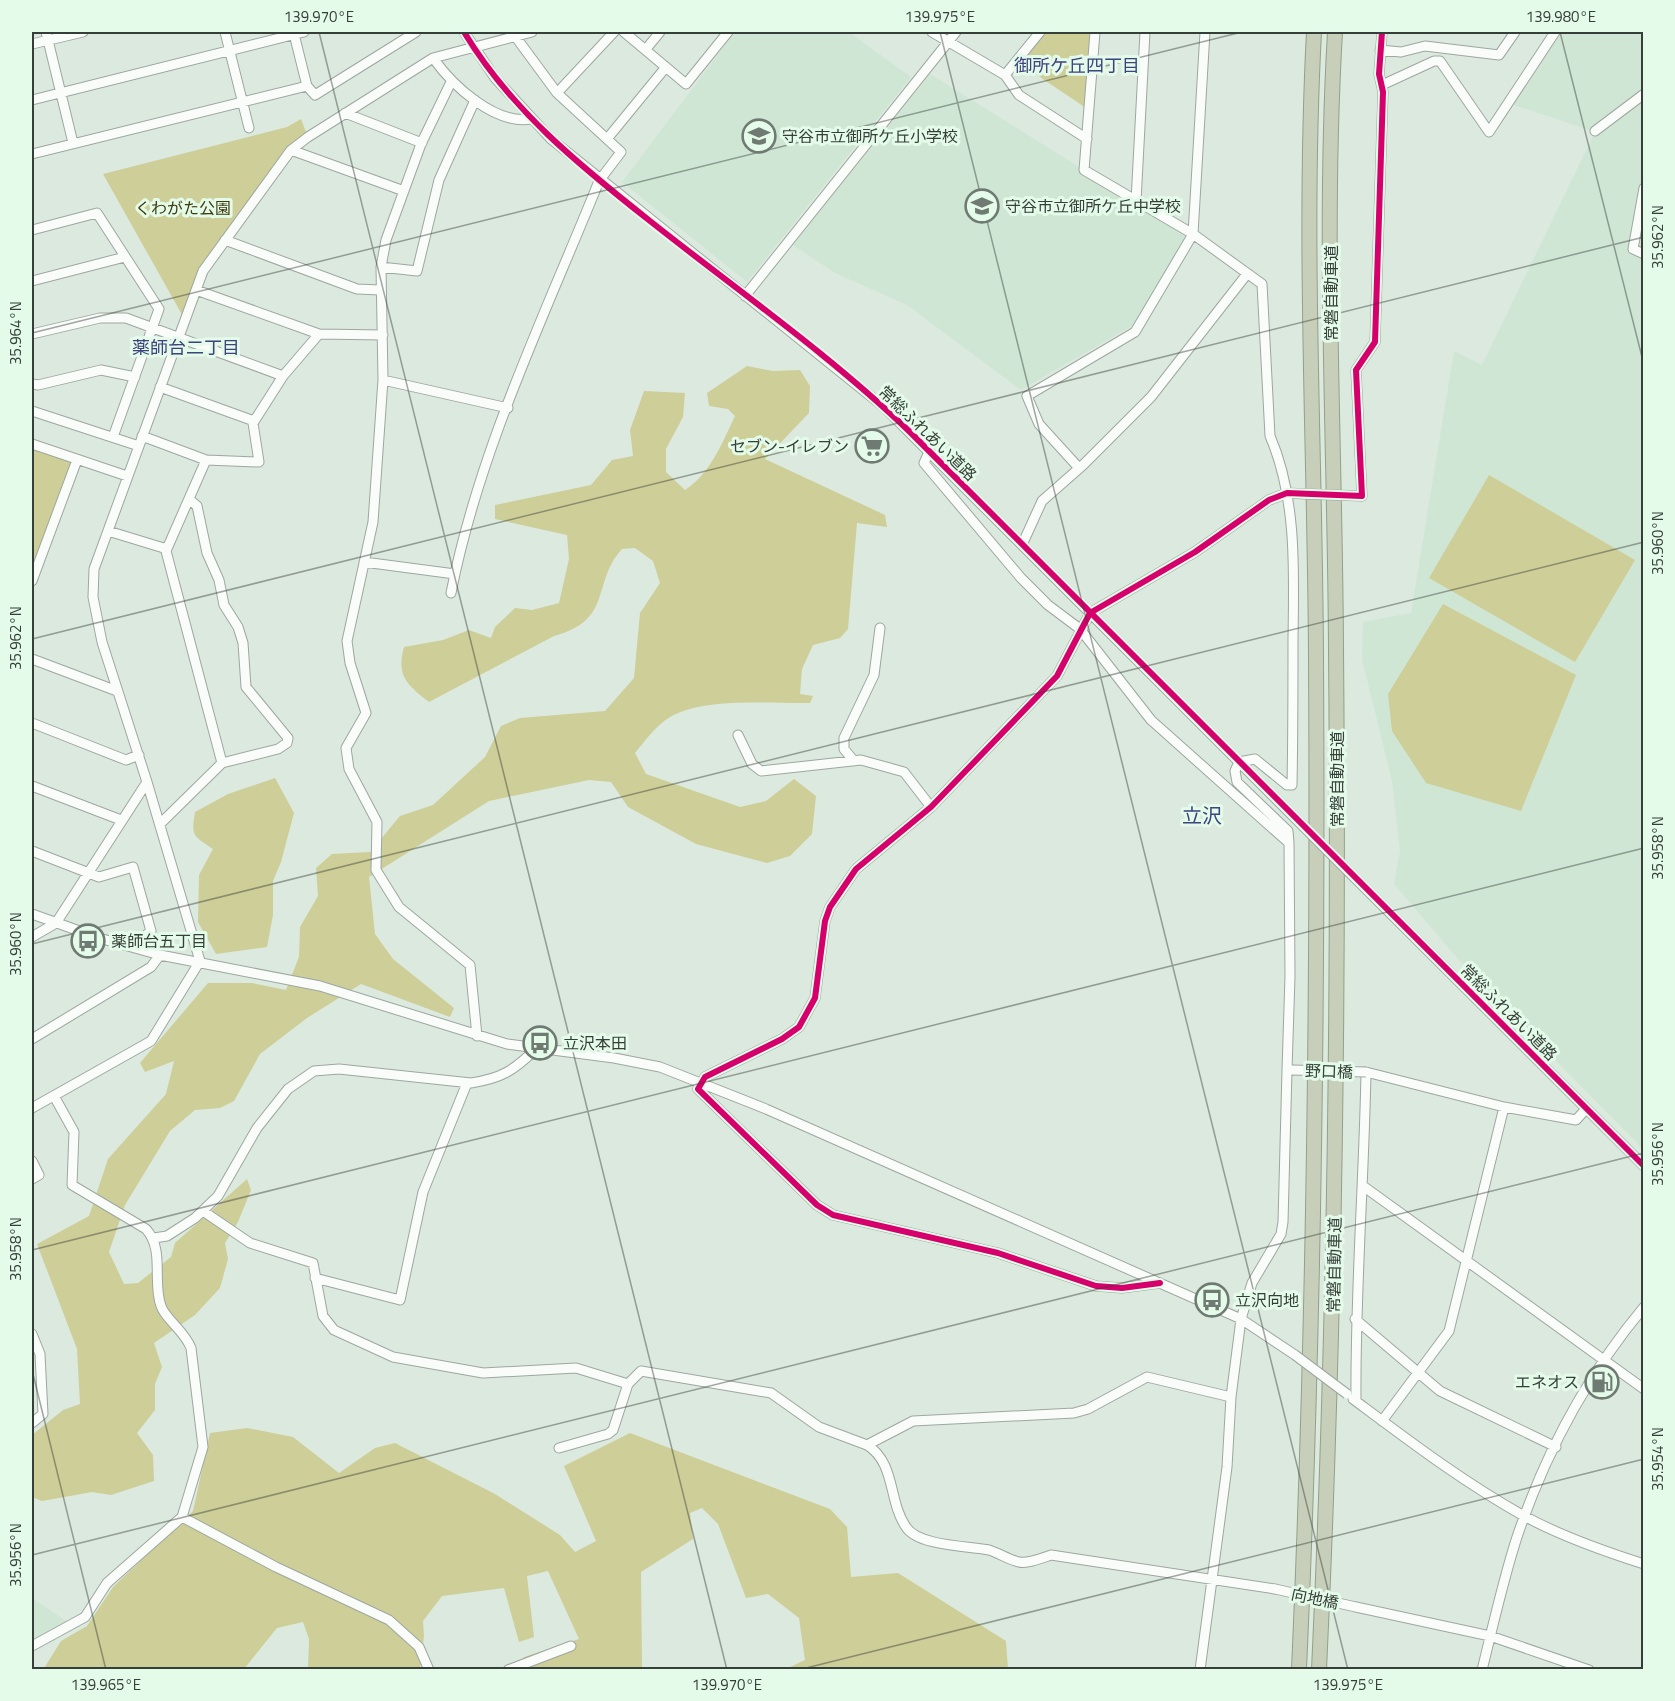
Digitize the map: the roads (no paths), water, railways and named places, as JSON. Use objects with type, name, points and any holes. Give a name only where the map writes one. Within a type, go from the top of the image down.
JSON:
[{"type":"highway","name":"常磐自動車道","points":[[1299,1670],[1311,1393],[1316,1172],[1316,664],[1310,321],[1310,172],[1314,32]]},
{"type":"highway","name":"常磐自動車道","points":[[1319,1670],[1331,1395],[1336,1160],[1336,641],[1330,319],[1335,32]]},
{"type":"street","points":[[32,44],[47,36],[83,32]]},
{"type":"street","points":[[225,32],[249,128]]},
{"type":"street","points":[[32,100],[304,32]]},
{"type":"street","points":[[294,34],[307,86],[315,95],[416,32]]},
{"type":"street","name":"常総ふれあい道路","points":[[464,32],[495,78],[531,119],[599,181],[884,407],[1644,1166]]},
{"type":"street","points":[[32,1108],[151,1041],[200,961],[160,824],[102,642],[93,597],[94,569],[203,271],[291,150],[433,58],[532,32]]},
{"type":"street","points":[[557,93],[614,32]]},
{"type":"street","points":[[624,32],[686,84],[728,32]]},
{"type":"street","points":[[646,49],[660,32]]},
{"type":"street","points":[[932,32],[1005,75],[1019,95],[1087,139]]},
{"type":"street","points":[[745,296],[956,32]]},
{"type":"street","points":[[1005,75],[1040,32]]},
{"type":"street","points":[[1095,32],[1084,170],[1193,234],[1262,284],[1270,436],[1280,458],[1287,493],[1293,580],[1292,785],[1287,785],[1255,759],[1239,762],[1235,771],[1238,782],[1288,831],[1290,1070],[1283,1222],[1277,1243],[1252,1283],[1241,1319],[1231,1397],[1227,1467],[1210,1579],[1200,1670]]},
{"type":"street","points":[[1136,201],[1145,32]]},
{"type":"street","points":[[1079,468],[1039,424],[1027,396],[1135,332],[1193,234],[1205,32]]},
{"type":"street","points":[[1160,1283],[1122,1288],[1096,1286],[998,1253],[833,1215],[817,1205],[698,1089],[705,1077],[782,1039],[799,1027],[815,998],[825,921],[830,907],[856,869],[931,807],[1057,676],[1090,613],[1195,552],[1269,500],[1287,493],[1362,496],[1356,370],[1375,342],[1382,85],[1379,74],[1382,32]]},
{"type":"street","points":[[1380,50],[1401,52],[1425,46],[1499,55],[1515,32]]},
{"type":"street","points":[[1382,85],[1434,61],[1440,62],[1489,132],[1555,32]]},
{"type":"street","points":[[47,36],[73,143]]},
{"type":"street","points":[[451,593],[481,481],[508,408],[599,181],[621,152],[557,93],[515,36]]},
{"type":"street","points":[[433,58],[451,82],[475,100],[517,121],[531,119]]},
{"type":"street","points":[[607,139],[666,66]]},
{"type":"street","points":[[451,82],[422,142],[386,240],[381,267],[383,380],[373,522],[347,641],[350,663],[366,713],[346,748],[349,769],[377,822],[376,870],[399,907],[470,964],[477,1036]]},
{"type":"street","points":[[32,154],[307,86]]},
{"type":"street","points":[[1595,131],[1644,94]]},
{"type":"street","points":[[381,267],[417,271],[439,180],[475,100]]},
{"type":"street","points":[[345,113],[422,142]]},
{"type":"street","points":[[291,150],[404,191]]},
{"type":"street","points":[[1644,188],[1634,249],[1644,254]]},
{"type":"street","points":[[32,230],[97,213],[159,309],[114,437]]},
{"type":"street","points":[[225,240],[357,289],[380,290]]},
{"type":"street","points":[[32,281],[125,257]]},
{"type":"street","points":[[1022,545],[1042,501],[1151,397],[1247,274]]},
{"type":"street","points":[[196,290],[319,334],[383,335]]},
{"type":"street","points":[[32,334],[111,316],[154,327],[283,376]]},
{"type":"street","points":[[142,436],[206,460],[259,462],[254,421],[283,376],[319,334]]},
{"type":"street","points":[[32,384],[38,385],[101,370],[135,377]]},
{"type":"street","points":[[383,380],[508,408]]},
{"type":"street","points":[[160,387],[254,421]]},
{"type":"street","points":[[32,411],[139,446]]},
{"type":"street","points":[[32,444],[127,476]]},
{"type":"street","points":[[929,452],[924,463],[937,481],[1021,578],[1048,605],[1080,629],[1151,720],[1289,843]]},
{"type":"street","points":[[32,581],[77,460]]},
{"type":"street","points":[[206,460],[167,549],[222,763]]},
{"type":"street","points":[[160,824],[222,763],[278,749],[287,743],[288,738],[246,687],[240,635],[224,605],[219,580],[207,553],[196,506],[189,499]]},
{"type":"street","points":[[108,531],[167,549]]},
{"type":"street","points":[[364,562],[455,574]]},
{"type":"street","points":[[854,761],[844,749],[843,738],[874,675],[880,628]]},
{"type":"street","points":[[32,659],[117,691]]},
{"type":"street","points":[[32,723],[126,760],[138,755]]},
{"type":"street","points":[[738,735],[752,764],[761,771],[861,760],[904,772],[931,807]]},
{"type":"street","points":[[32,937],[56,923],[147,782]]},
{"type":"street","points":[[32,786],[121,820]]},
{"type":"street","points":[[32,851],[99,877],[133,867],[151,931],[132,947]]},
{"type":"street","points":[[32,914],[160,955],[320,986],[477,1036],[536,1049],[640,1063],[766,1109],[1241,1319],[1295,1355],[1382,1421],[1485,1493],[1526,1516],[1598,1548],[1644,1564]]},
{"type":"street","points":[[32,1039],[151,967],[160,955]]},
{"type":"street","points":[[154,1238],[167,1236],[203,1211],[218,1196],[257,1128],[288,1089],[314,1071],[339,1069],[467,1083],[492,1080],[513,1071],[536,1049]]},
{"type":"street","name":"野口橋","points":[[1290,1070],[1366,1072],[1504,1107],[1576,1120],[1586,1109]]},
{"type":"street","points":[[1356,1401],[1355,1319],[1364,1186],[1366,1072]]},
{"type":"street","points":[[315,1278],[400,1300],[423,1192],[467,1083]]},
{"type":"street","points":[[32,1646],[85,1617],[107,1583],[182,1517],[203,1447],[191,1348],[186,1334],[161,1307],[154,1238],[146,1229],[72,1185],[74,1132],[54,1096]]},
{"type":"street","points":[[1382,1421],[1449,1331],[1468,1263],[1504,1107]]},
{"type":"street","points":[[32,1161],[39,1174],[32,1179]]},
{"type":"street","points":[[1364,1186],[1644,1389]]},
{"type":"street","points":[[203,1211],[250,1243],[313,1263],[323,1316],[334,1330],[393,1356],[483,1373],[576,1368],[628,1384]]},
{"type":"street","points":[[1482,1670],[1517,1537],[1556,1447],[1602,1359],[1644,1306]]},
{"type":"street","points":[[1355,1319],[1440,1391],[1556,1447]]},
{"type":"street","points":[[32,1334],[40,1354],[43,1414],[32,1423]]},
{"type":"street","points":[[559,1448],[608,1434],[613,1430],[628,1384],[641,1371],[771,1393],[819,1427],[867,1445],[913,1421],[1074,1413],[1088,1409],[1147,1377],[1231,1397]]},
{"type":"street","name":"向地橋","points":[[867,1445],[878,1452],[886,1465],[899,1516],[907,1530],[941,1545],[990,1551],[1021,1563],[1051,1555],[1275,1589],[1490,1636],[1589,1670]]},
{"type":"street","points":[[182,1517],[276,1567],[389,1620],[419,1647],[429,1670]]},
{"type":"street","points":[[508,1670],[571,1646]]},
{"type":"place","name":"守谷市立御所ケ丘小学校","points":[[759,136]]},
{"type":"place","name":"守谷市立御所ケ丘中学校","points":[[982,206]]},
{"type":"place","name":"セブン-イレブン","points":[[872,446]]},
{"type":"place","name":"薬師台五丁目","points":[[88,941]]},
{"type":"place","name":"立沢本田","points":[[540,1043]]},
{"type":"place","name":"立沢向地","points":[[1212,1300]]},
{"type":"place","name":"エネオス","points":[[1602,1382]]},
{"type":"district","name":"御所ケ丘四丁目","points":[[1077,66]]},
{"type":"district","name":"薬師台二丁目","points":[[186,348]]},
{"type":"district","name":"立沢","points":[[1202,816]]},
{"type":"park label","name":"くわがた公園","points":[[183,208]]}]
